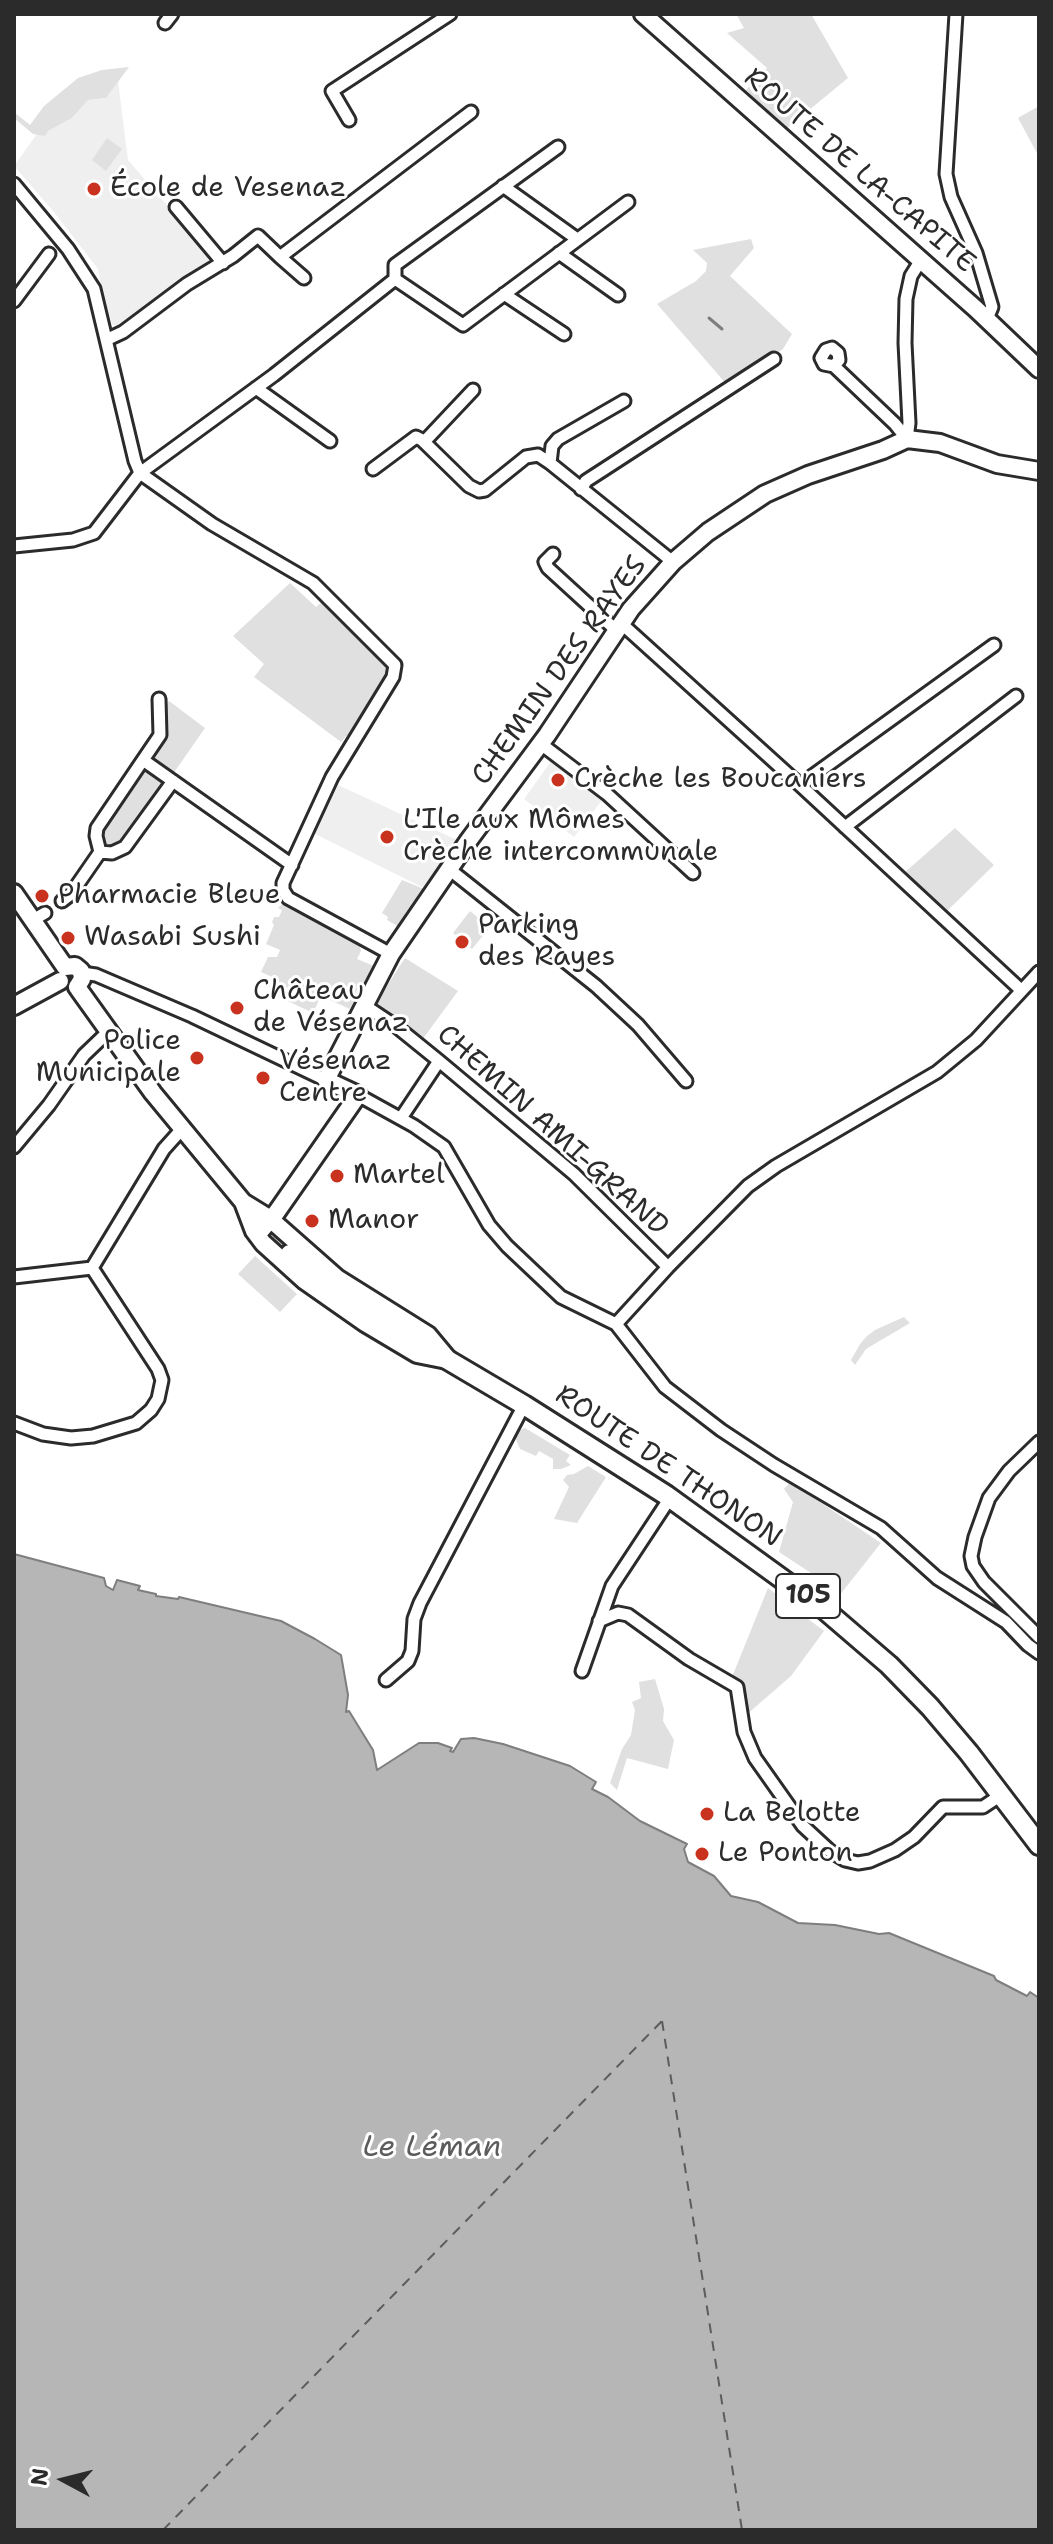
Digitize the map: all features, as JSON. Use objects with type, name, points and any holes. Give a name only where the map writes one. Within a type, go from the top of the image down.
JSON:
[{"type":"main road","name":"105","points":[[290,1254],[350,1301],[449,1361]]},
{"type":"main road","name":"ROUTE DE THONON","points":[[449,1361],[670,1498],[797,1588],[874,1651],[936,1714],[1039,1845]]},
{"type":"street","points":[[349,120],[332,91],[450,14]]},
{"type":"street","name":"ROUTE DE LA-CAPITE","points":[[643,14],[987,319],[1039,369]]},
{"type":"street","points":[[956,14],[946,174],[951,197],[976,253],[992,307],[987,319]]},
{"type":"street","points":[[280,257],[471,112]]},
{"type":"street","points":[[395,279],[395,265],[558,147]]},
{"type":"street","points":[[14,184],[68,249],[90,281],[98,299],[140,473],[212,524],[313,583],[395,665],[393,677],[332,777],[283,883],[288,898],[391,954]]},
{"type":"street","points":[[503,186],[577,239]]},
{"type":"street","points":[[395,279],[463,325],[628,202]]},
{"type":"street","points":[[176,207],[223,263]]},
{"type":"street","points":[[108,339],[123,332],[258,236],[304,278]]},
{"type":"street","points":[[559,253],[618,295]]},
{"type":"street","points":[[14,301],[49,254]]},
{"type":"street","points":[[907,439],[906,299],[911,276],[921,260]]},
{"type":"street","points":[[14,546],[89,536],[140,473],[256,388],[395,279]]},
{"type":"street","points":[[504,294],[564,334]]},
{"type":"street","points":[[581,489],[586,481],[774,359]]},
{"type":"street","points":[[834,366],[907,439],[940,443],[997,464],[1039,471]]},
{"type":"street","points":[[256,388],[330,441]]},
{"type":"street","points":[[373,469],[473,390]]},
{"type":"street","points":[[550,463],[552,446],[558,439],[624,401]]},
{"type":"street","points":[[416,436],[469,486],[479,491],[485,490],[526,457],[533,454],[543,457],[673,562]]},
{"type":"street","name":"CHEMIN DES RAYES","points":[[326,1080],[391,954],[541,744],[641,596],[673,562],[708,532],[765,494],[907,439]]},
{"type":"street","points":[[553,554],[545,562],[548,568],[800,785],[1021,990]]},
{"type":"street","points":[[800,785],[994,645]]},
{"type":"street","points":[[845,827],[1016,696]]},
{"type":"street","points":[[62,901],[71,894],[100,852],[97,828],[160,735],[159,699]]},
{"type":"street","points":[[541,744],[607,794],[693,873]]},
{"type":"street","points":[[143,760],[292,865]]},
{"type":"street","points":[[100,852],[112,853],[125,847],[173,781]]},
{"type":"street","points":[[449,869],[596,986],[638,1025],[686,1081]]},
{"type":"street","points":[[14,893],[39,917],[68,988],[79,980],[96,975],[192,1016],[358,1095],[401,1118],[444,1147],[489,1225],[561,1297],[616,1324],[665,1387],[774,1465],[881,1528],[937,1578],[1006,1622],[1039,1653]]},
{"type":"street","points":[[616,1324],[748,1186],[776,1166],[937,1072],[976,1040],[1039,972]]},
{"type":"street","points":[[14,1006],[62,974]]},
{"type":"street","name":"ROUTE DE THONON","points":[[79,980],[109,1031],[182,1129],[243,1202],[257,1235],[286,1265],[344,1310],[417,1354],[449,1361]]},
{"type":"street","name":"CHEMIN AMI-GRAND","points":[[364,1005],[439,1061],[574,1174],[668,1267]]},
{"type":"street","points":[[14,1147],[88,1050],[109,1031]]},
{"type":"street","points":[[401,1118],[439,1061]]},
{"type":"street","points":[[257,1235],[271,1220],[358,1095]]},
{"type":"street","points":[[92,1268],[164,1149],[182,1129]]},
{"type":"street","name":"ROUTE DE THONON","points":[[243,1202],[271,1220],[337,1278],[434,1340],[449,1361]]},
{"type":"street","points":[[14,1277],[92,1268]]},
{"type":"street","points":[[14,1423],[33,1432],[57,1437],[93,1436],[136,1423],[158,1399],[162,1387],[158,1369],[92,1268]]},
{"type":"street","points":[[386,1680],[408,1661],[412,1651],[414,1619],[420,1603],[524,1405]]},
{"type":"street","points":[[1039,1442],[1009,1471],[989,1498],[971,1556],[973,1566],[984,1582],[1039,1637]]},
{"type":"street","points":[[582,1671],[612,1586],[670,1498]]},
{"type":"street","points":[[599,1621],[618,1613],[628,1615],[689,1659],[737,1687],[744,1732],[755,1758],[803,1826],[830,1851],[845,1860],[858,1863],[870,1861],[895,1850],[914,1837],[943,1807],[983,1807],[1001,1795]]},
{"type":"shaded area","points":[[736,14],[811,14],[848,78],[786,129],[746,90],[767,68],[727,33],[744,28]]},
{"type":"shaded area","points":[[129,67],[106,98],[88,100],[72,118],[48,131],[45,136],[33,134],[14,118],[14,112],[30,125],[44,106],[78,78],[102,70]]},
{"type":"shaded area","name":"École de Vesenaz","points":[[118,81],[128,160],[209,256],[208,263],[120,328],[112,324],[98,269],[14,166],[37,134],[72,118],[88,100],[106,98]]},
{"type":"shaded area","points":[[1039,106],[1039,157],[1018,118]]},
{"type":"shaded area","points":[[107,138],[122,149],[106,171],[92,160]]},
{"type":"shaded area","points":[[751,239],[754,248],[730,276],[792,334],[783,349],[728,386],[657,304],[696,281],[706,271],[707,263],[693,250]]},
{"type":"shaded area","points":[[290,583],[316,607],[324,600],[389,666],[390,672],[352,736],[346,736],[341,742],[254,677],[264,664],[233,636]]},
{"type":"shaded area","points":[[169,701],[205,728],[173,774],[151,757],[163,707]]},
{"type":"shaded area","name":"Crèche les Boucaniers","points":[[552,760],[603,799],[574,837],[524,799]]},
{"type":"shaded area","points":[[146,769],[167,783],[123,845],[104,849],[100,831]]},
{"type":"shaded area","name":"L'Ile aux Mômes Crèche intercommunale","points":[[338,785],[459,841],[426,889],[315,834]]},
{"type":"shaded area","points":[[955,828],[994,865],[945,913],[903,874]]},
{"type":"shaded area","points":[[402,880],[424,889],[399,927],[382,913]]},
{"type":"shaded area","points":[[283,903],[359,942],[361,951],[357,959],[374,966],[350,1009],[321,996],[313,1013],[273,994],[267,986],[272,977],[261,972],[268,957],[277,957],[280,950],[266,944],[274,917],[279,917],[282,910],[278,908]]},
{"type":"shaded area","points":[[470,911],[490,927],[472,949],[453,933]]},
{"type":"shaded area","points":[[405,958],[458,991],[422,1040],[376,1003]]},
{"type":"shaded area","points":[[255,1256],[297,1294],[280,1312],[238,1274]]},
{"type":"shaded area","points":[[904,1317],[910,1323],[866,1349],[855,1365],[851,1360],[867,1336]]},
{"type":"shaded area","points":[[525,1428],[570,1455],[566,1461],[571,1465],[553,1469],[553,1459],[539,1451],[536,1456],[520,1449],[515,1437]]},
{"type":"shaded area","points":[[588,1466],[606,1477],[577,1523],[554,1519],[569,1487],[563,1480],[567,1475]]},
{"type":"shaded area","points":[[790,1482],[881,1543],[839,1596],[779,1552],[793,1502],[784,1489]]},
{"type":"shaded area","points":[[768,1588],[824,1631],[791,1676],[745,1716],[740,1684],[732,1677]]},
{"type":"shaded area","points":[[655,1679],[664,1709],[663,1721],[674,1740],[668,1769],[627,1758],[617,1790],[610,1783],[622,1749],[631,1735],[635,1710],[632,1702],[641,1698],[639,1682]]},
{"type":"water","name":"Le Léman","points":[[14,1554],[104,1578],[106,1586],[113,1590],[117,1580],[140,1586],[138,1590],[156,1596],[179,1597],[281,1621],[315,1639],[341,1655],[348,1695],[346,1712],[349,1711],[373,1750],[377,1770],[419,1743],[438,1743],[452,1748],[450,1751],[453,1752],[461,1739],[474,1738],[570,1766],[596,1782],[592,1789],[640,1821],[687,1844],[684,1849],[688,1862],[714,1876],[731,1896],[758,1902],[798,1923],[889,1933],[994,1976],[1027,1996],[1030,1992],[1039,1998],[1039,2530],[14,2530]]},
{"type":"waterway","points":[[709,318],[722,329]]},
{"type":"ferry route","points":[[662,2021],[742,2530]]},
{"type":"ferry route","points":[[163,2530],[662,2021]]},
{"type":"tunnel","points":[[255,1216],[290,1254]]},
{"type":"place","name":"École de Vesenaz","points":[[94,189]]},
{"type":"place","name":"Crèche les Boucaniers","points":[[558,780]]},
{"type":"place","name":"L'Ile aux Mômes Crèche intercommunale","points":[[387,837]]},
{"type":"place","name":"Pharmacie Bleue","points":[[42,896]]},
{"type":"place","name":"Wasabi Sushi","points":[[68,938]]},
{"type":"place","name":"Parking des Rayes","points":[[462,942]]},
{"type":"place","name":"Château de Vésenaz","points":[[237,1008]]},
{"type":"place","name":"Police Municipale","points":[[197,1058]]},
{"type":"place","name":"Vésenaz Centre","points":[[263,1078]]},
{"type":"place","name":"Martel","points":[[337,1176]]},
{"type":"place","name":"Manor","points":[[312,1221]]},
{"type":"place","name":"La Belotte","points":[[707,1814]]},
{"type":"place","name":"Le Ponton","points":[[702,1854]]}]
